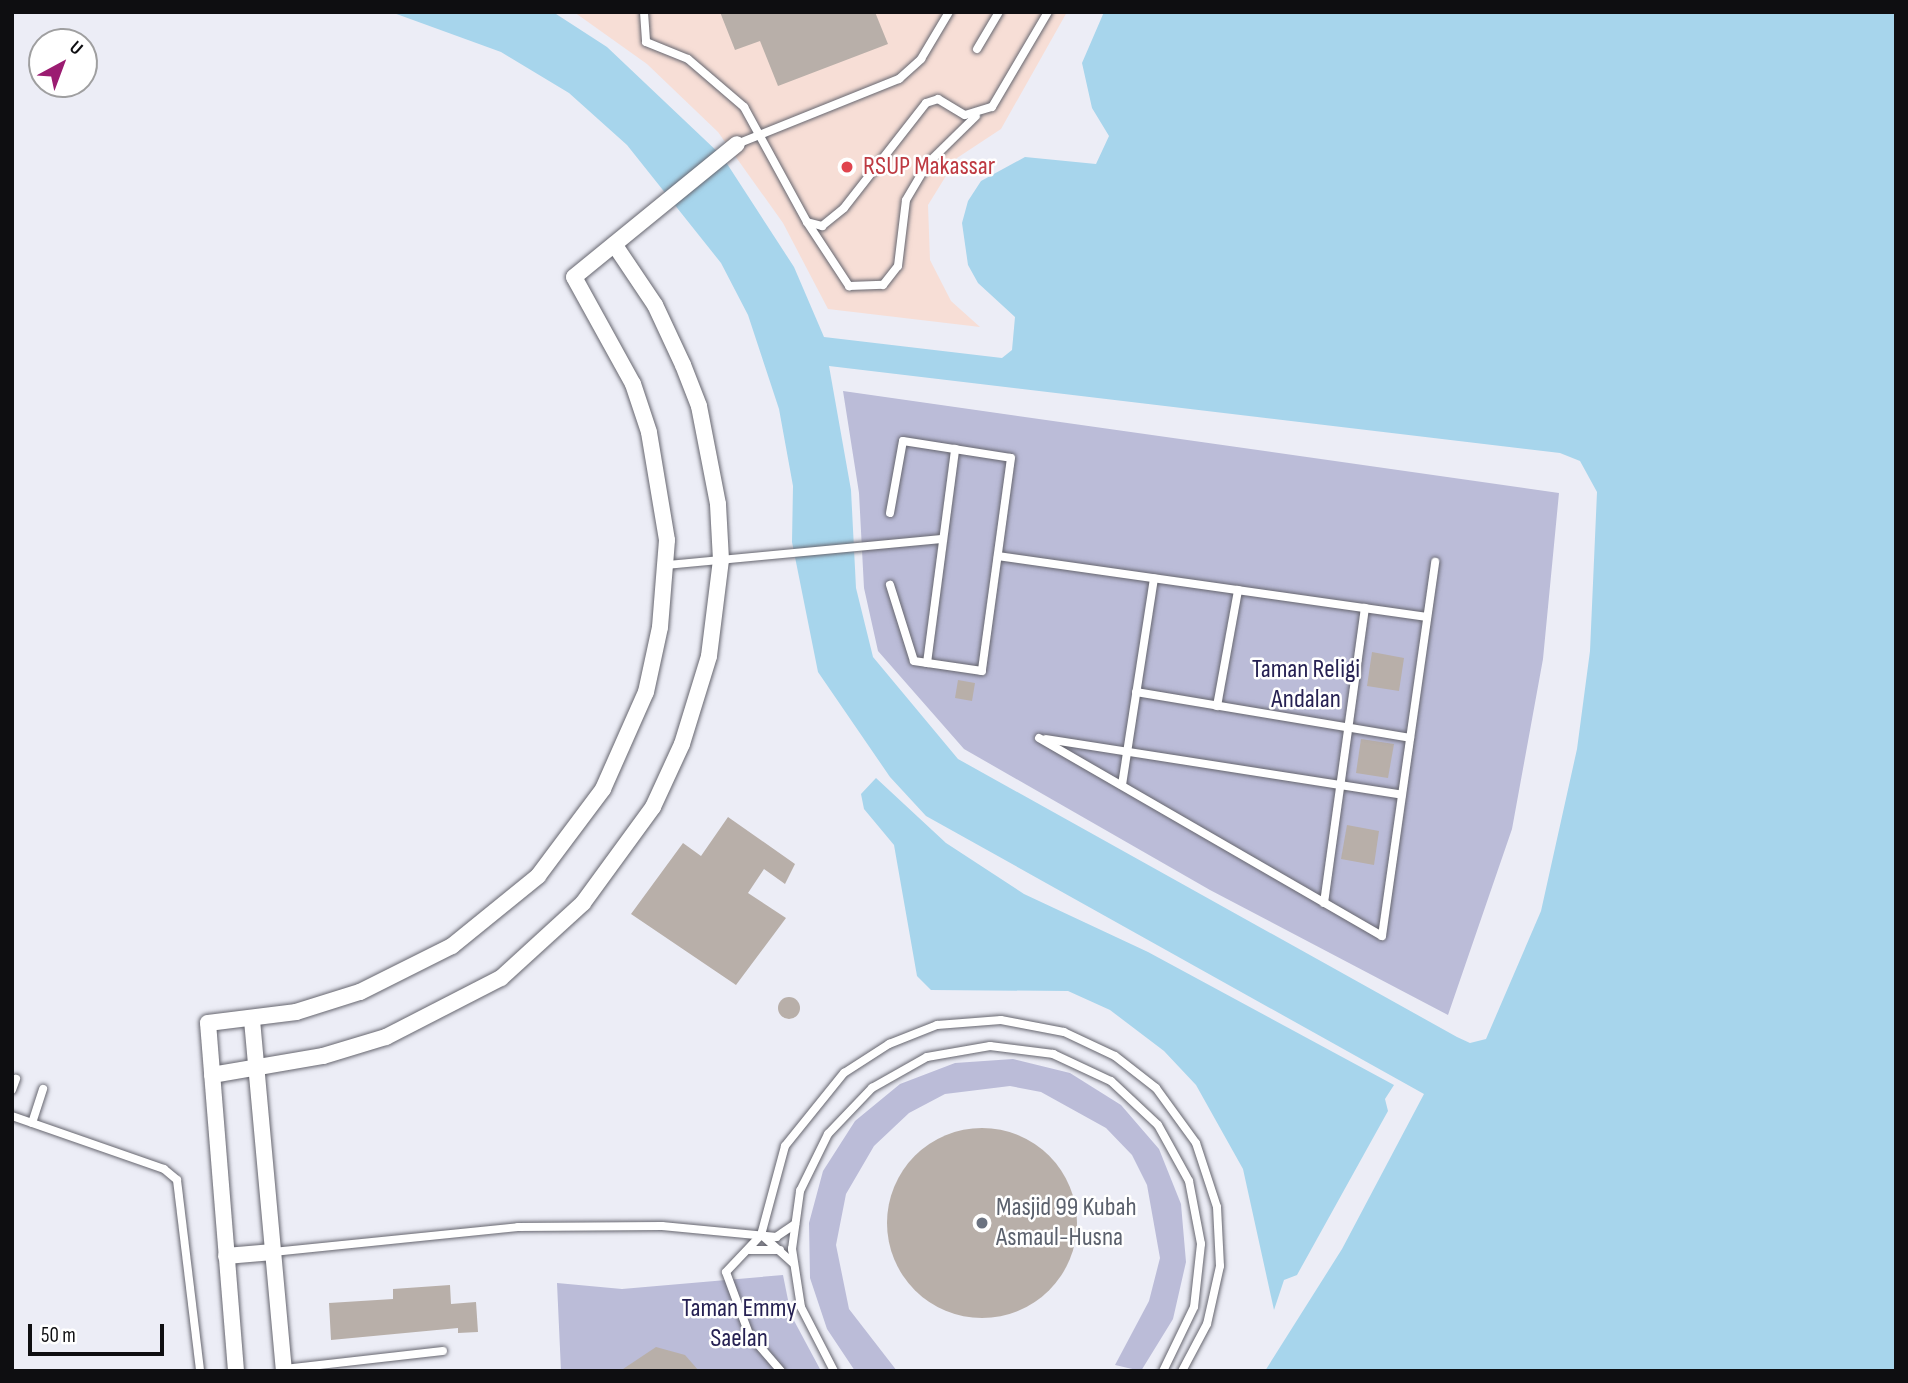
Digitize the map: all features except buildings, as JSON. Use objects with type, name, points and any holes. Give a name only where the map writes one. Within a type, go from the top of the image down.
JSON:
[{"type":"street","points":[[236,1371],[208,1023],[252,1020],[360,992],[418,966],[485,923],[538,876],[584,818],[624,751],[646,692],[667,565],[649,432],[607,330],[574,277],[737,144]]},
{"type":"street","points":[[212,1074],[258,1070],[386,1037],[444,1011],[501,978],[583,903],[653,807],[682,744],[709,656],[721,560],[699,406],[655,305],[614,244]]},
{"type":"street","points":[[252,1020],[284,1370]]},
{"type":"street","points":[[226,1256],[273,1252]]},
{"type":"lane","points":[[644,12],[646,43],[688,59],[721,85],[760,131],[807,222],[849,286],[883,285],[898,266],[906,200],[928,163],[976,116],[1001,97],[1048,12]]},
{"type":"lane","points":[[737,144],[760,131],[899,79],[920,59],[949,12]]},
{"type":"lane","points":[[977,49],[999,12]]},
{"type":"lane","points":[[807,222],[832,221],[926,103],[938,99],[958,114],[976,116]]},
{"type":"lane","points":[[890,513],[903,442],[1011,458],[982,671],[914,661],[890,585]]},
{"type":"lane","points":[[927,663],[955,449]]},
{"type":"lane","points":[[667,565],[943,539]]},
{"type":"lane","points":[[998,556],[1427,617]]},
{"type":"lane","points":[[1402,795],[1040,738],[1382,936],[1402,795],[1427,617],[1435,562]]},
{"type":"lane","points":[[1122,785],[1154,578]]},
{"type":"lane","points":[[1217,706],[1238,590]]},
{"type":"lane","points":[[1324,903],[1365,608]]},
{"type":"lane","points":[[1136,692],[1410,738]]},
{"type":"lane","points":[[781,1371],[749,1334],[726,1272],[761,1236],[785,1146],[808,1111],[844,1073],[888,1044],[937,1026],[1001,1020],[1064,1031],[1115,1056],[1156,1088],[1196,1143],[1217,1207],[1220,1266],[1207,1324],[1182,1371]]},
{"type":"lane","points":[[830,1368],[801,1307],[795,1266],[800,1191],[828,1134],[872,1088],[927,1057],[990,1046],[1053,1054],[1111,1081],[1158,1125],[1189,1181],[1201,1244],[1194,1307],[1163,1371]]},
{"type":"lane","points":[[12,1090],[16,1079]]},
{"type":"lane","points":[[32,1123],[43,1089]]},
{"type":"lane","points":[[12,1116],[164,1168],[177,1180],[200,1371]]},
{"type":"lane","points":[[765,1218],[776,1237]]},
{"type":"lane","points":[[273,1252],[518,1227],[662,1226],[776,1237],[796,1222]]},
{"type":"lane","points":[[761,1236],[784,1251],[795,1266]]},
{"type":"lane","points":[[749,1250],[784,1251]]},
{"type":"lane","points":[[284,1370],[443,1351]]},
{"type":"shaded area","points":[[391,12],[553,12],[607,47],[722,156],[794,267],[824,337],[1002,358],[1012,350],[1015,317],[978,283],[968,265],[962,223],[968,201],[981,181],[1025,157],[1096,164],[1109,136],[1092,108],[1082,63],[1104,12],[1896,12],[1896,1371],[1265,1371],[1342,1249],[1424,1094],[926,816],[890,777],[818,672],[792,542],[793,486],[779,409],[748,315],[721,263],[627,145],[569,93],[501,52]],"holes":[[[829,366],[1560,453],[1580,461],[1597,492],[1590,651],[1577,749],[1541,911],[1486,1039],[1470,1043],[958,759],[873,657],[856,588],[851,490]]]},
{"type":"shaded area","name":"RSUP Makassar","points":[[574,12],[1067,12],[1001,129],[957,158],[928,205],[930,260],[951,301],[980,327],[828,309],[783,223],[718,132],[647,64]]},
{"type":"shaded area","points":[[876,778],[946,843],[1024,894],[1148,952],[1394,1085],[1385,1099],[1388,1111],[1297,1275],[1284,1280],[1274,1310],[1243,1169],[1196,1085],[1164,1051],[1110,1010],[1068,991],[931,990],[917,976],[894,845],[864,809],[861,794]]},
{"type":"green space","name":"Taman Religi Andalan","points":[[843,391],[1559,493],[1543,659],[1512,829],[1448,1015],[1210,890],[964,749],[878,651],[864,588],[859,493]]},
{"type":"green space","points":[[1013,1059],[1070,1073],[1121,1105],[1159,1149],[1181,1204],[1186,1262],[1173,1319],[1141,1371],[1115,1365],[1149,1301],[1160,1258],[1147,1185],[1132,1155],[1106,1128],[1041,1092],[1010,1086],[945,1094],[909,1113],[874,1146],[846,1194],[836,1245],[849,1309],[897,1371],[855,1371],[827,1329],[810,1278],[809,1223],[823,1171],[855,1121],[900,1084],[955,1063]]},
{"type":"green space","name":"Taman Emmy Saelan","points":[[783,1275],[791,1315],[821,1371],[561,1371],[557,1283],[622,1289]]},
{"type":"place","name":"RSUP Makassar","points":[[847,167]]},
{"type":"place","name":"Masjid 99 Kubah Asmaul-Husna","points":[[982,1223]]}]
